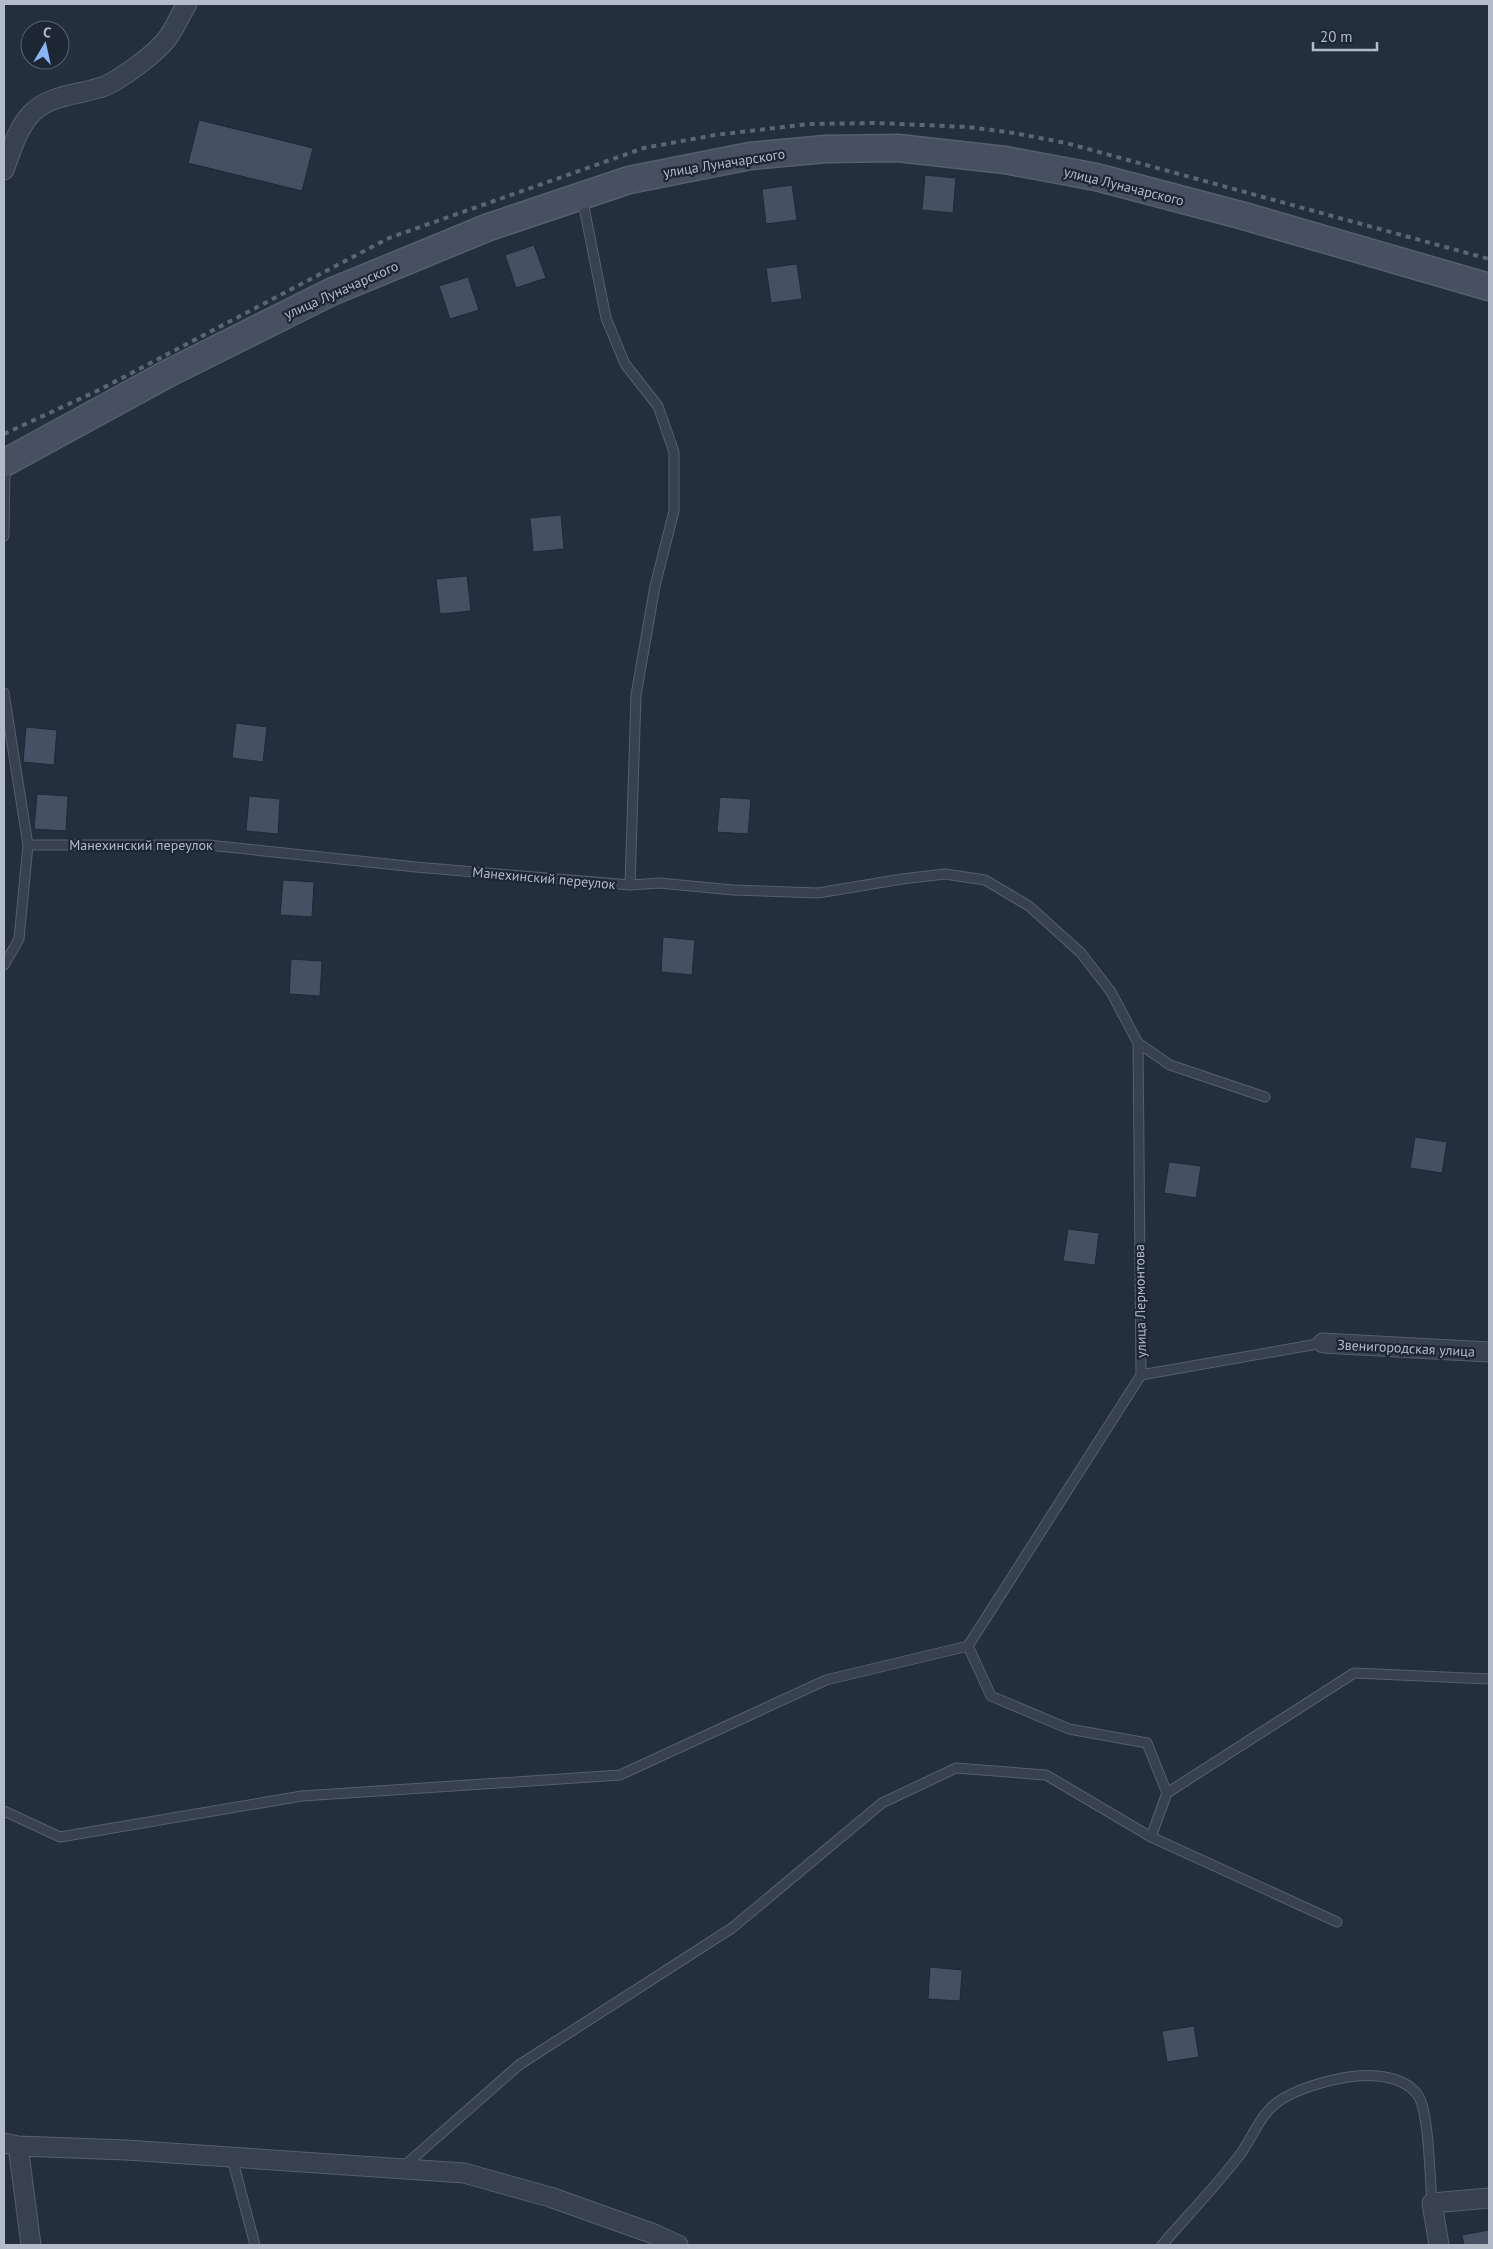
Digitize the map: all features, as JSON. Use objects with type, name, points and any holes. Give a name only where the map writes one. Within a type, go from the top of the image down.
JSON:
[{"type":"main road","name":"улица Луначарского","points":[[5,463],[167,374],[331,292],[489,227],[582,195],[629,180],[750,156],[826,149],[898,148],[1005,160],[1096,177],[1244,216],[1489,287]]},
{"type":"street","points":[[4,170],[17,135],[31,113],[49,102],[72,94],[103,87],[122,77],[166,41],[187,4]]},
{"type":"street","name":"Звенигородская улица","points":[[1323,1343],[1489,1352]]},
{"type":"street","points":[[31,2245],[11,2145],[126,2150],[464,2173],[550,2197],[654,2234],[678,2245]]},
{"type":"street","points":[[1439,2245],[1432,2203],[1489,2198]]},
{"type":"lane","points":[[582,195],[606,318],[624,364],[658,406],[674,452],[674,511],[656,586],[636,696],[630,884]]},
{"type":"lane","points":[[4,536],[5,463]]},
{"type":"lane","points":[[4,693],[28,845],[19,939],[4,965]]},
{"type":"lane","name":"Манехинский переулок","points":[[28,845],[208,845],[416,867],[630,884],[659,882],[733,890],[818,893],[945,874],[985,880],[1029,906],[1081,953],[1111,992],[1138,1043]]},
{"type":"lane","points":[[1138,1043],[1170,1065],[1265,1097]]},
{"type":"lane","name":"улица Лермонтова","points":[[1138,1043],[1141,1375],[1323,1343]]},
{"type":"lane","points":[[4,1811],[60,1837],[302,1796],[620,1775],[826,1680],[968,1646],[1141,1375]]},
{"type":"lane","points":[[968,1646],[991,1696],[1069,1729],[1147,1743],[1167,1793]]},
{"type":"lane","points":[[1151,1837],[1167,1793],[1354,1674],[1489,1679]]},
{"type":"lane","points":[[403,2168],[519,2066],[732,1928],[882,1803],[956,1768],[1046,1775],[1151,1837],[1337,1922]]},
{"type":"lane","points":[[1162,2245],[1239,2155],[1268,2110],[1289,2094],[1314,2084],[1371,2075],[1393,2078],[1408,2086],[1419,2096],[1424,2113],[1432,2203]]},
{"type":"lane","points":[[232,2158],[255,2245]]},
{"type":"building","points":[[199,120],[313,148],[302,191],[188,163]]},
{"type":"building","points":[[925,175],[956,178],[953,213],[922,210]]},
{"type":"building","points":[[792,185],[797,220],[766,224],[762,189]]},
{"type":"building","points":[[534,245],[546,278],[516,288],[505,255]]},
{"type":"building","points":[[797,264],[802,299],[771,303],[766,268]]},
{"type":"building","points":[[468,277],[479,310],[450,319],[439,286]]},
{"type":"building","points":[[561,515],[564,549],[533,552],[530,518]]},
{"type":"building","points":[[467,576],[471,611],[440,614],[436,579]]},
{"type":"building","points":[[236,723],[267,727],[263,762],[232,758]]},
{"type":"building","points":[[26,727],[57,730],[54,765],[23,762]]},
{"type":"building","points":[[37,794],[68,796],[66,831],[34,829]]},
{"type":"building","points":[[249,796],[280,799],[278,834],[246,831]]},
{"type":"building","points":[[720,797],[751,799],[748,834],[717,832]]},
{"type":"building","points":[[283,880],[314,882],[312,917],[280,915]]},
{"type":"building","points":[[663,937],[695,940],[692,975],[661,972]]},
{"type":"building","points":[[291,959],[322,961],[320,996],[289,994]]},
{"type":"building","points":[[1415,1137],[1447,1142],[1442,1173],[1410,1168]]},
{"type":"building","points":[[1169,1162],[1201,1166],[1196,1198],[1164,1193]]},
{"type":"building","points":[[1068,1229],[1099,1233],[1095,1265],[1063,1261]]},
{"type":"building","points":[[930,1967],[962,1970],[960,2001],[928,1999]]},
{"type":"building","points":[[1194,2026],[1199,2057],[1167,2062],[1162,2031]]},
{"type":"building","points":[[1489,2230],[1489,2245],[1464,2245],[1462,2235]]},
{"type":"railway","points":[[4,434],[99,390],[389,238],[644,148],[715,135],[809,124],[876,123],[968,127],[1014,133],[1066,143],[1489,259]]}]
